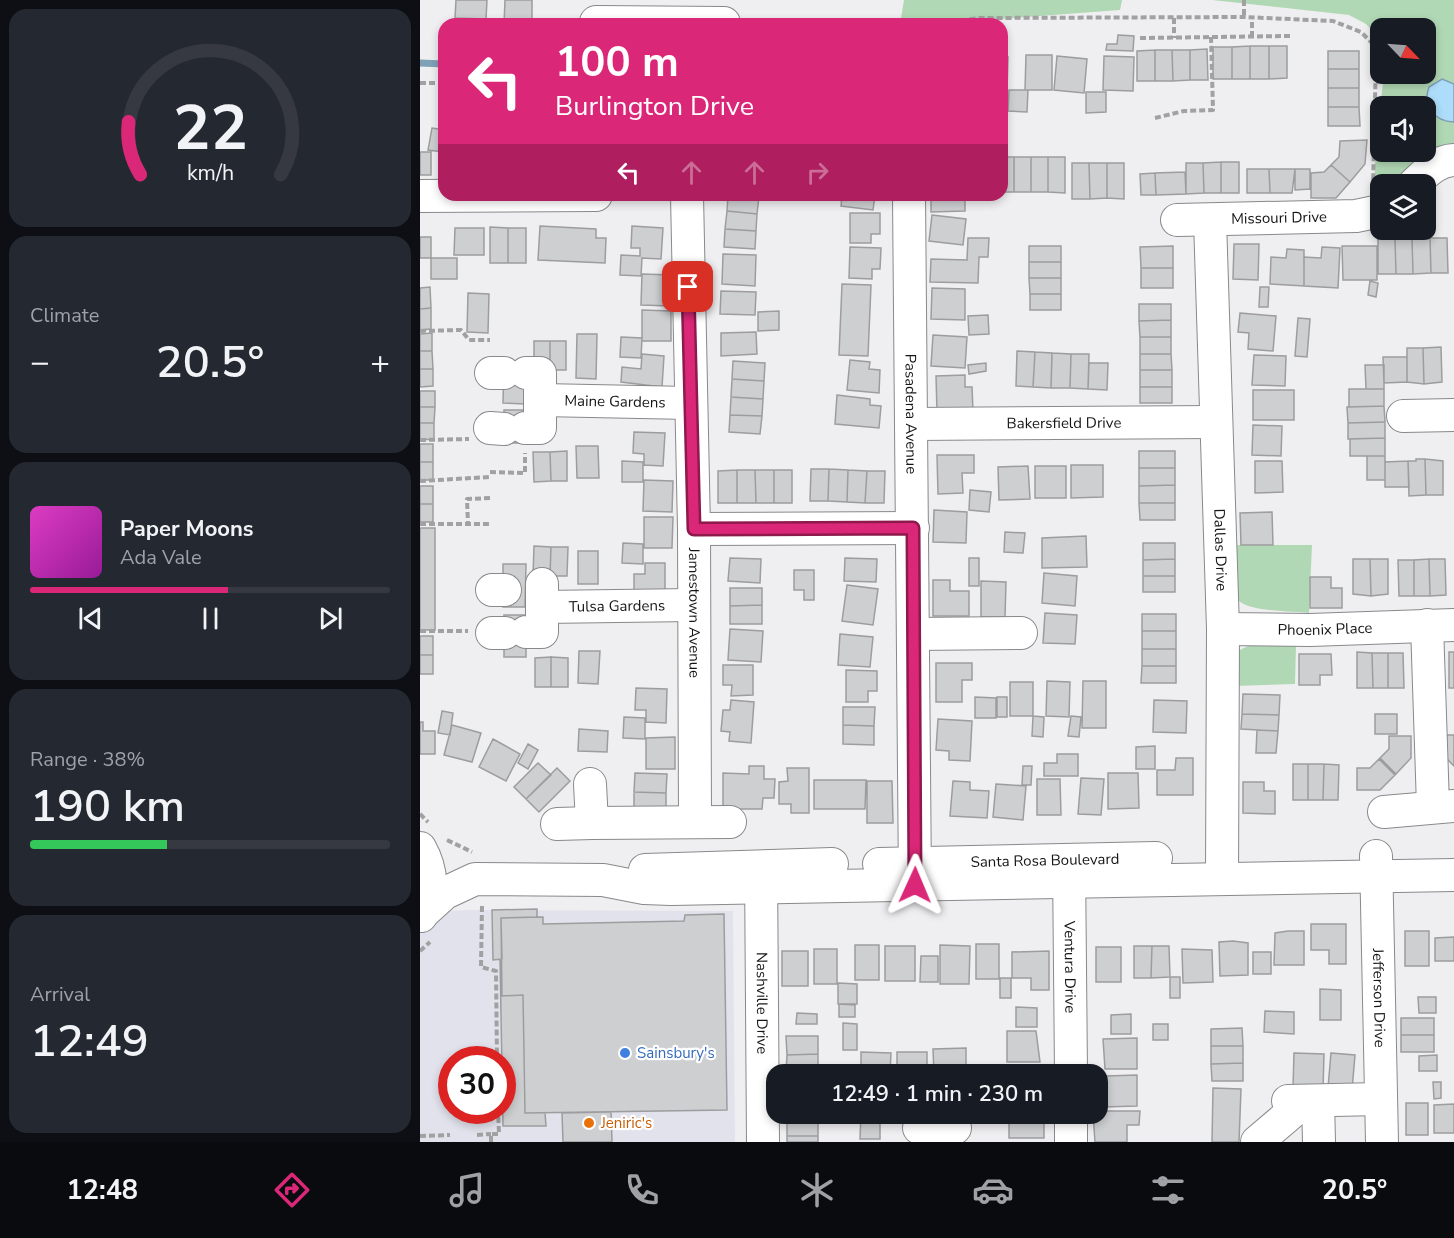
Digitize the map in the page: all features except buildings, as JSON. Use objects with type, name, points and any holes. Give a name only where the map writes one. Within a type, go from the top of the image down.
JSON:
[{"type":"street","points":[[1425,174],[1446,161],[1454,160]]},
{"type":"street","points":[[420,196],[438,196]]},
{"type":"street","name":"Jamestown Avenue","points":[[687,201],[694,529],[695,822]]},
{"type":"street","name":"Pasadena Avenue","points":[[909,201],[915,874]]},
{"type":"street","name":"Missouri Drive","points":[[1177,220],[1370,212]]},
{"type":"street","name":"Dallas Drive","points":[[1210,220],[1223,628],[1222,868]]},
{"type":"street","points":[[500,431],[540,428],[540,373],[507,373]]},
{"type":"street","name":"Maine Gardens","points":[[541,400],[690,403]]},
{"type":"street","points":[[1403,416],[1454,415]]},
{"type":"street","name":"Bakersfield Drive","points":[[912,424],[1215,422]]},
{"type":"street","points":[[694,529],[913,528]]},
{"type":"street","name":"Tulsa Gardens","points":[[517,610],[693,605]]},
{"type":"street","name":"Phoenix Place","points":[[1223,628],[1310,630],[1440,625],[1443,806],[1384,812]]},
{"type":"street","points":[[913,634],[1021,633]]},
{"type":"street","points":[[591,784],[592,823]]},
{"type":"street","points":[[557,824],[730,822]]},
{"type":"street","points":[[421,915],[429,897],[429,840]]},
{"type":"street","name":"Santa Rosa Boulevard","points":[[429,840],[446,866],[479,878],[603,880],[644,888],[761,877],[1376,865],[1454,853]]},
{"type":"street","name":"Santa Rosa Boulevard","points":[[1376,865],[1454,874]]},
{"type":"street","name":"Jefferson Drive","points":[[1376,865],[1382,1142]]},
{"type":"street","name":"Ventura Drive","points":[[1069,871],[1071,1064]]},
{"type":"street","name":"Nashville Drive","points":[[761,877],[763,1142]]},
{"type":"street","name":"Santa Rosa Boulevard","points":[[421,915],[445,892],[479,878]]},
{"type":"street","points":[[1257,1142],[1304,1101],[1380,1099]]},
{"type":"street","points":[[1304,1101],[1319,1142]]},
{"type":"street","points":[[1071,1124],[1071,1142]]},
{"type":"street","points":[[918,1128],[954,1128]]},
{"type":"path","points":[[1244,0],[1244,17]]},
{"type":"path","points":[[980,18],[1244,17],[1332,21],[1361,32],[1372,43],[1376,57],[1377,96]]},
{"type":"path","points":[[1173,18],[1174,38]]},
{"type":"path","points":[[1252,18],[1252,37]]},
{"type":"path","points":[[1140,39],[1290,36]]},
{"type":"path","points":[[1155,118],[1184,111],[1213,110],[1211,38]]},
{"type":"path","points":[[420,83],[438,83]]},
{"type":"path","points":[[420,331],[461,330],[470,340],[490,340]]},
{"type":"path","points":[[420,440],[500,431],[525,473],[420,481]]},
{"type":"path","points":[[468,524],[468,499],[490,498]]},
{"type":"path","points":[[420,524],[492,524]]},
{"type":"path","points":[[420,631],[517,610]]},
{"type":"path","points":[[420,814],[429,840],[463,849],[479,878],[481,967],[495,971],[497,1046]]},
{"type":"path","points":[[477,1135],[499,1134],[499,1124]]},
{"type":"path","points":[[491,1134],[491,1142]]},
{"type":"path","points":[[420,1136],[450,1135]]},
{"type":"shaded area","name":"Sainsbury's","points":[[469,910],[733,911],[735,1142],[420,1142],[420,912]]},
{"type":"green space","points":[[904,0],[1122,0],[1120,10],[1008,18],[901,18]]},
{"type":"green space","points":[[1212,0],[1454,0],[1454,154],[1424,174],[1375,174],[1375,162],[1436,162],[1436,96],[1381,96],[1383,84],[1436,84],[1436,18],[1370,18],[1370,28],[1349,15]]},
{"type":"green space","points":[[1234,545],[1312,545],[1309,613],[1258,608],[1241,603],[1237,598],[1235,586]]},
{"type":"green space","points":[[1252,644],[1296,646],[1295,684],[1235,686],[1238,651]]},
{"type":"water","points":[[1442,79],[1454,84],[1454,122],[1436,116],[1436,96],[1427,96],[1427,94],[1429,87]]},
{"type":"waterway","points":[[420,63],[438,64]]},
{"type":"place","name":"Sainsbury's","points":[[625,1053]]},
{"type":"place","name":"Jeniric's","points":[[589,1123]]},
{"type":"route","points":[[688,287],[694,529],[913,528],[912,717],[915,885]]}]
